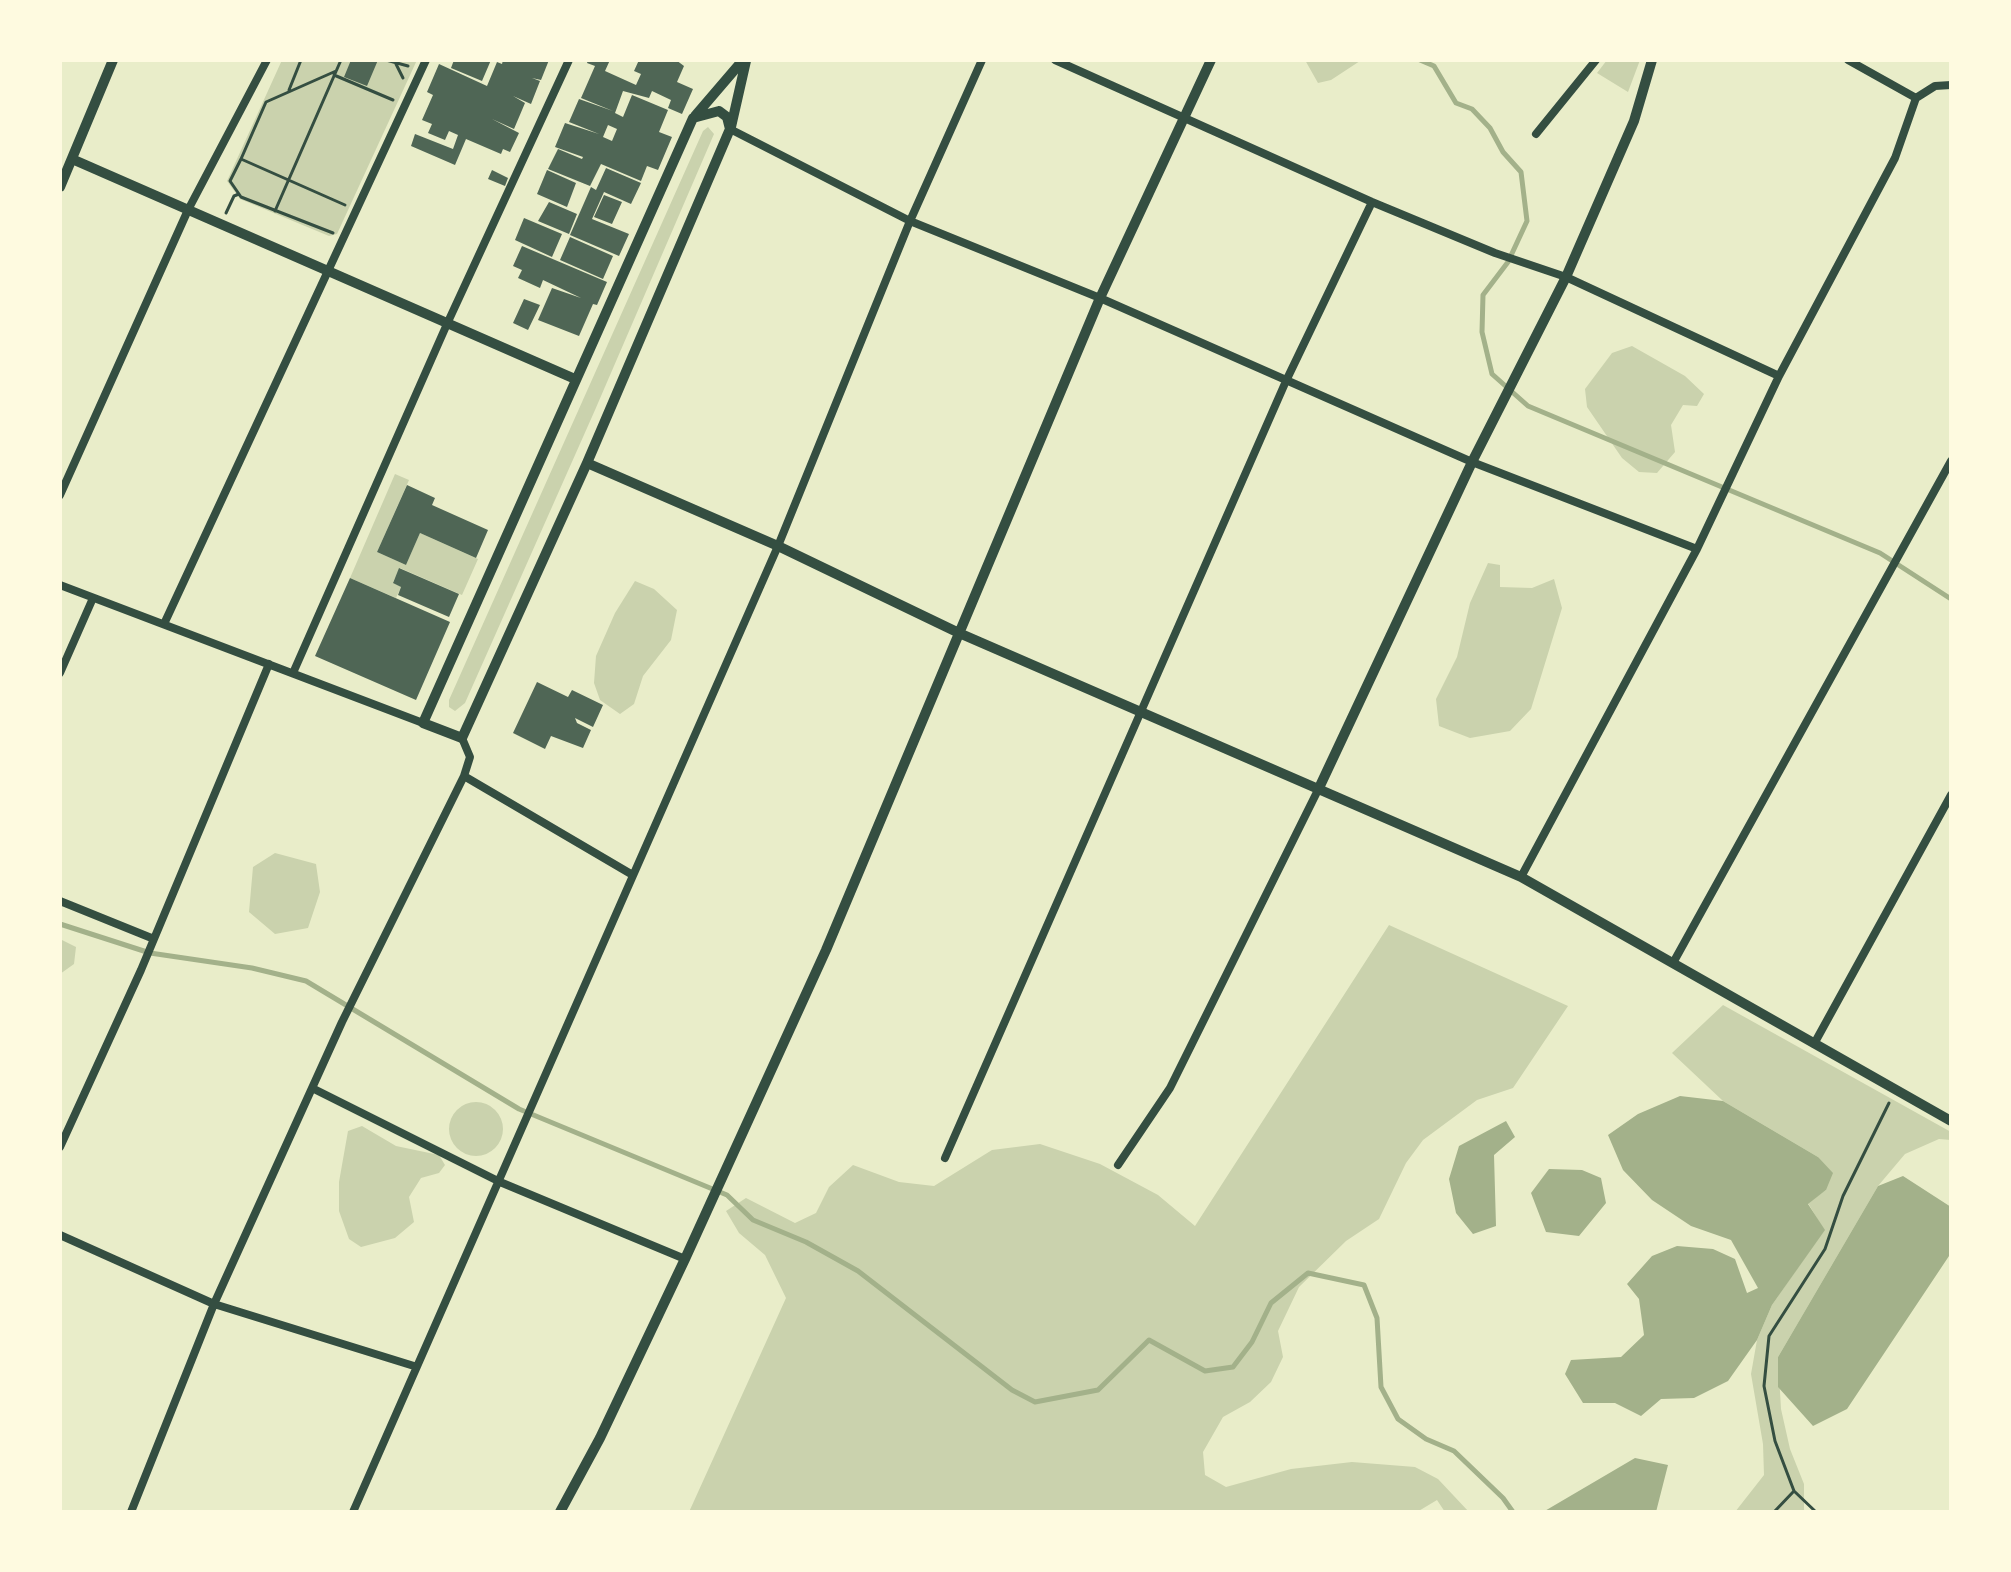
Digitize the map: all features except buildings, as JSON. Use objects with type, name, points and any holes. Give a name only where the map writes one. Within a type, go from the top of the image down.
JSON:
[{"type":"street","points":[[60,187],[113,60]]},
{"type":"street","points":[[60,495],[188,210],[267,60]]},
{"type":"street","points":[[164,624],[325,270],[426,60]]},
{"type":"street","points":[[293,673],[447,324],[569,60]]},
{"type":"street","points":[[423,723],[693,118],[745,60]]},
{"type":"street","points":[[462,738],[587,463],[730,129],[745,60]]},
{"type":"street","points":[[353,1512],[414,1366],[538,1097],[631,874],[778,546],[910,221],[982,60]]},
{"type":"street","points":[[1055,60],[1372,202],[1495,253],[1566,277],[1779,376]]},
{"type":"street","points":[[560,1512],[600,1438],[685,1259],[826,950],[1100,298],[1211,60]]},
{"type":"street","points":[[1536,134],[1596,60]]},
{"type":"street","points":[[1118,1165],[1170,1088],[1318,790],[1472,462],[1566,277],[1634,121],[1652,60]]},
{"type":"street","points":[[1848,60],[1916,98]]},
{"type":"street","points":[[1521,877],[1697,549],[1779,376],[1895,158],[1916,98],[1935,86],[1951,85]]},
{"type":"street","points":[[693,118],[719,111],[727,117],[730,129],[910,221],[1100,298],[1472,462],[1697,549]]},
{"type":"street","points":[[72,159],[575,379]]},
{"type":"street","points":[[945,1158],[1286,381],[1372,202]]},
{"type":"street","points":[[1673,963],[1951,461]]},
{"type":"street","points":[[587,463],[778,546],[959,633],[1521,877],[1951,1121]]},
{"type":"street","points":[[60,585],[462,738],[470,757],[464,776],[342,1022],[214,1304],[131,1512]]},
{"type":"street","points":[[60,673],[93,598]]},
{"type":"street","points":[[60,1147],[141,970],[269,664]]},
{"type":"street","points":[[464,776],[631,874]]},
{"type":"street","points":[[1814,1044],[1951,795]]},
{"type":"street","points":[[60,901],[152,941]]},
{"type":"street","points":[[312,1088],[500,1182],[685,1259]]},
{"type":"street","points":[[60,1235],[214,1304],[414,1366]]},
{"type":"path","points":[[288,92],[301,60]]},
{"type":"path","points":[[386,60],[396,64]]},
{"type":"path","points":[[275,211],[339,61]]},
{"type":"path","points":[[336,232],[329,234],[239,194],[230,181],[266,102],[335,73],[393,100]]},
{"type":"path","points":[[241,159],[347,206]]},
{"type":"path","points":[[221,224],[234,196],[239,194]]},
{"type":"path","points":[[1816,1512],[1794,1491],[1775,1441],[1764,1386],[1769,1336],[1825,1249],[1843,1196],[1897,1090]]},
{"type":"path","points":[[1774,1512],[1794,1491]]},
{"type":"shaded area","points":[[282,60],[417,60],[337,234],[329,236],[240,199],[227,181]]},
{"type":"shaded area","points":[[1305,60],[1360,61],[1331,80],[1318,83]]},
{"type":"shaded area","points":[[1607,60],[1640,60],[1628,92],[1597,73]]},
{"type":"shaded area","points":[[708,127],[714,134],[595,410],[465,703],[455,711],[449,707],[449,700],[703,131]]},
{"type":"shaded area","points":[[1632,346],[1685,376],[1704,394],[1697,406],[1683,405],[1671,425],[1675,452],[1657,473],[1639,472],[1622,458],[1587,407],[1585,389],[1612,353]]},
{"type":"shaded area","points":[[395,474],[409,480],[377,552],[406,565],[420,533],[478,559],[462,595],[400,568],[393,582],[401,587],[396,598],[350,578]]},
{"type":"shaded area","points":[[1488,563],[1500,565],[1500,587],[1532,588],[1554,579],[1562,608],[1531,709],[1510,731],[1470,738],[1439,726],[1436,699],[1457,657],[1470,603]]},
{"type":"shaded area","points":[[635,581],[654,589],[677,610],[671,640],[643,676],[634,704],[620,714],[600,700],[594,683],[596,656],[615,613]]},
{"type":"shaded area","points":[[275,853],[316,864],[320,892],[308,928],[275,934],[249,912],[253,867]]},
{"type":"shaded area","points":[[1389,925],[1568,1006],[1513,1088],[1477,1100],[1423,1140],[1406,1163],[1379,1219],[1346,1241],[1299,1287],[1278,1331],[1283,1357],[1271,1382],[1250,1402],[1223,1417],[1203,1452],[1205,1475],[1226,1487],[1291,1469],[1352,1462],[1415,1467],[1438,1479],[1469,1512],[1445,1512],[1437,1500],[1417,1512],[689,1512],[786,1298],[765,1255],[739,1233],[726,1211],[746,1198],[795,1223],[816,1213],[829,1187],[853,1165],[899,1182],[934,1186],[992,1150],[1040,1144],[1100,1164],[1158,1195],[1195,1226]]},
{"type":"shaded area","points":[[60,939],[76,947],[74,964],[60,974]]},
{"type":"shaded area","points":[[1723,1005],[1951,1132],[1951,1140],[1939,1139],[1905,1154],[1878,1186],[1778,1357],[1781,1409],[1790,1449],[1804,1484],[1804,1512],[1735,1512],[1764,1475],[1763,1444],[1751,1374],[1757,1340],[1772,1305],[1824,1230],[1808,1203],[1826,1190],[1818,1157],[1723,1101],[1672,1053]]},
{"type":"shaded area","points":[[1680,1096],[1723,1101],[1818,1157],[1833,1173],[1826,1190],[1808,1204],[1825,1230],[1772,1305],[1757,1340],[1728,1381],[1694,1398],[1661,1399],[1641,1416],[1615,1403],[1583,1403],[1565,1374],[1571,1360],[1621,1357],[1644,1335],[1639,1299],[1627,1284],[1652,1256],[1677,1246],[1713,1249],[1735,1259],[1747,1293],[1758,1288],[1731,1240],[1691,1226],[1652,1200],[1623,1170],[1608,1135],[1638,1114]]},
{"type":"shaded area","points":[[476,1102],[495,1110],[503,1129],[495,1148],[476,1156],[457,1148],[449,1129],[457,1110]]},
{"type":"shaded area","points":[[1506,1121],[1515,1137],[1494,1155],[1496,1226],[1473,1234],[1456,1213],[1449,1179],[1459,1146]]},
{"type":"shaded area","points":[[362,1126],[396,1146],[439,1155],[445,1165],[439,1173],[421,1178],[409,1197],[414,1222],[395,1238],[361,1247],[349,1239],[339,1211],[339,1182],[348,1131]]},
{"type":"shaded area","points":[[1549,1169],[1582,1170],[1601,1178],[1606,1203],[1579,1236],[1546,1232],[1531,1193]]},
{"type":"shaded area","points":[[1903,1176],[1951,1207],[1951,1253],[1847,1409],[1813,1426],[1778,1387],[1778,1357],[1878,1186]]},
{"type":"shaded area","points":[[1635,1458],[1668,1465],[1656,1512],[1543,1512]]},
{"type":"waterway","points":[[1420,60],[1434,66],[1456,103],[1472,109],[1490,128],[1503,152],[1521,172],[1527,221],[1508,262],[1483,295],[1482,332],[1492,374],[1528,406],[1880,553],[1951,599]]},
{"type":"waterway","points":[[60,924],[150,953],[252,968],[306,981],[519,1109],[727,1195],[753,1220],[806,1242],[858,1271],[1012,1390],[1035,1402],[1098,1390],[1149,1340],[1205,1371],[1233,1367],[1252,1342],[1271,1303],[1308,1273],[1364,1285],[1377,1318],[1381,1387],[1398,1419],[1426,1439],[1454,1451],[1503,1498],[1513,1512]]}]
